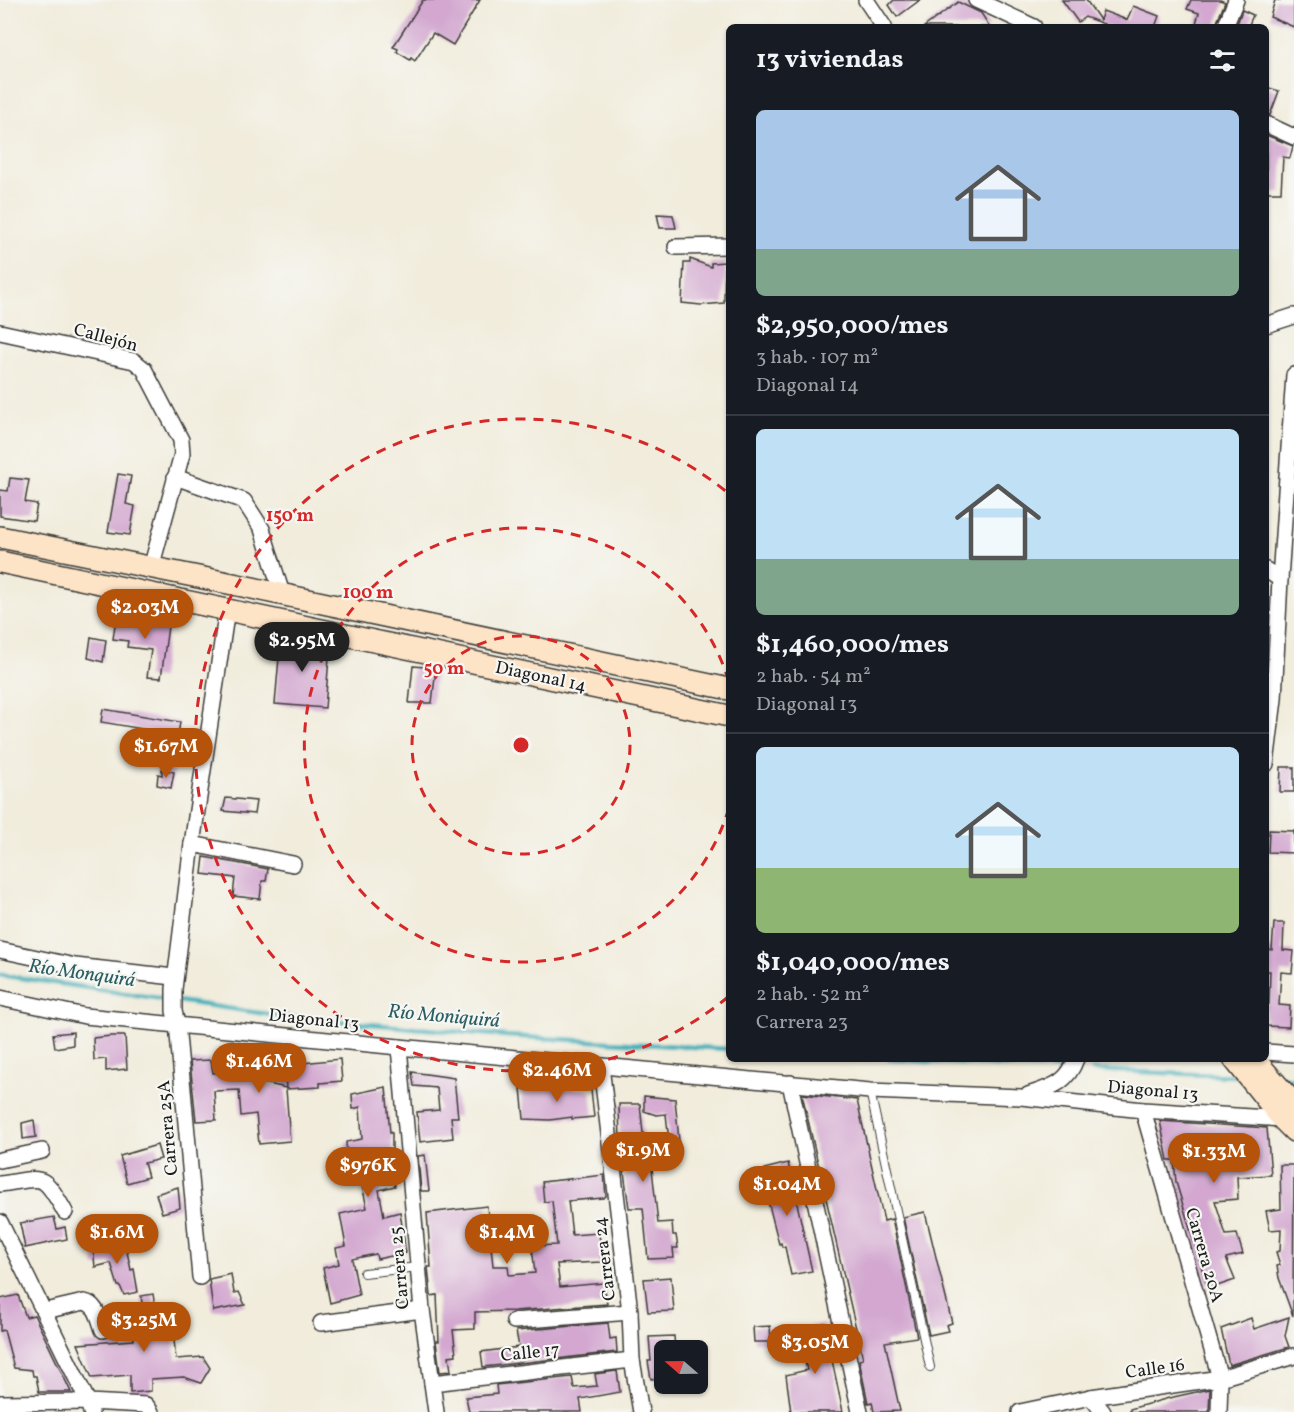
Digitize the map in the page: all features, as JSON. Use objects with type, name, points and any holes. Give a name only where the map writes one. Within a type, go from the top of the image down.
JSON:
[{"type":"street","points":[[866,0],[882,24]]},
{"type":"street","points":[[976,0],[1028,24]]},
{"type":"street","points":[[1226,24],[1236,0]]},
{"type":"street","points":[[1269,125],[1294,137]]},
{"type":"street","points":[[676,247],[726,246]]},
{"type":"street","points":[[1269,324],[1294,316]]},
{"type":"street","name":"Callejón","points":[[0,332],[134,361],[144,369],[181,440],[182,454],[176,477]]},
{"type":"street","points":[[1269,724],[1294,375]]},
{"type":"street","points":[[151,568],[176,477],[244,501],[262,529],[282,594]]},
{"type":"street","name":"Diagonal 14","points":[[0,537],[726,688]]},
{"type":"street","name":"Diagonal 14","points":[[0,562],[726,715]]},
{"type":"street","points":[[1269,572],[1280,579]]},
{"type":"street","name":"Carrera 25A","points":[[200,1277],[175,1018],[174,983],[226,609]]},
{"type":"street","points":[[192,844],[293,864]]},
{"type":"street","points":[[0,950],[174,983]]},
{"type":"street","name":"Diagonal 13","points":[[0,998],[85,1016],[175,1018],[399,1047],[870,1091],[1021,1097],[1143,1110],[1284,1109]]},
{"type":"street","name":"Carrera 25","points":[[399,1047],[422,1310],[436,1412]]},
{"type":"street","points":[[1269,1057],[1294,1054]]},
{"type":"street","name":"Diagonal 13","points":[[1021,1097],[1054,1086],[1070,1071],[1074,1062]]},
{"type":"street","points":[[1251,1062],[1284,1109]]},
{"type":"street","name":"Carrera 24","points":[[601,1066],[630,1312],[632,1360],[641,1412]]},
{"type":"street","points":[[790,1083],[860,1412]]},
{"type":"street","name":"Carrera 20A","points":[[1143,1110],[1220,1378],[1219,1412]]},
{"type":"street","points":[[0,1160],[42,1151]]},
{"type":"street","points":[[0,1184],[34,1179],[43,1180],[50,1185],[65,1212]]},
{"type":"street","points":[[0,1222],[45,1311],[89,1407]]},
{"type":"street","points":[[45,1311],[84,1302],[90,1303],[95,1307],[103,1330]]},
{"type":"street","points":[[321,1323],[422,1310]]},
{"type":"street","points":[[514,1321],[630,1312]]},
{"type":"street","name":"Calle 16","points":[[1020,1412],[1091,1397],[1220,1378],[1294,1356]]},
{"type":"street","name":"Calle 17","points":[[432,1383],[632,1360]]},
{"type":"street","points":[[1091,1397],[1103,1412]]},
{"type":"street","points":[[0,1403],[89,1407],[146,1405],[151,1412]]},
{"type":"lane","points":[[870,1091],[930,1367]]},
{"type":"lane","points":[[364,1273],[418,1267]]},
{"type":"building","points":[[423,0],[480,0],[453,45],[433,33],[415,61],[397,52],[398,49],[393,47]]},
{"type":"building","points":[[894,0],[920,0],[897,17],[889,5]]},
{"type":"building","points":[[1062,0],[1086,0],[1100,20],[1103,11],[1127,20],[1133,6],[1159,16],[1156,24],[1104,24],[1085,17],[1078,22]]},
{"type":"building","points":[[1191,0],[1225,2],[1216,24],[1196,24],[1199,13],[1187,9]]},
{"type":"building","points":[[1275,0],[1294,0],[1294,27],[1270,17]]},
{"type":"building","points":[[958,2],[981,13],[988,24],[928,24]]},
{"type":"building","points":[[1242,10],[1253,15],[1249,24],[1237,24]]},
{"type":"building","points":[[1269,88],[1279,91],[1269,115]]},
{"type":"building","points":[[1269,136],[1293,146],[1290,158],[1283,157],[1281,192],[1269,192]]},
{"type":"building","points":[[657,214],[673,215],[676,228],[660,228]]},
{"type":"building","points":[[690,259],[711,267],[711,263],[725,262],[724,303],[701,305],[682,303],[684,263],[690,263]]},
{"type":"building","points":[[118,474],[131,476],[126,504],[135,506],[130,535],[108,532]]},
{"type":"building","points":[[10,478],[29,480],[25,502],[37,504],[34,521],[0,516],[0,490],[8,491]]},
{"type":"building","points":[[156,617],[169,619],[161,678],[147,677],[151,650],[127,647],[128,641],[113,639],[116,618],[155,625]]},
{"type":"building","points":[[281,634],[330,645],[325,708],[275,704]]},
{"type":"building","points":[[91,637],[106,640],[103,662],[88,658]]},
{"type":"building","points":[[413,666],[436,668],[432,703],[409,703]]},
{"type":"building","points":[[103,709],[180,722],[178,735],[101,722]]},
{"type":"building","points":[[1281,767],[1294,767],[1294,792],[1280,792]]},
{"type":"building","points":[[162,769],[174,772],[171,788],[157,785],[158,774],[162,775]]},
{"type":"building","points":[[226,798],[256,801],[254,814],[223,811]]},
{"type":"building","points":[[1269,830],[1294,831],[1294,853],[1269,852]]},
{"type":"building","points":[[204,857],[268,869],[266,881],[262,881],[260,899],[233,896],[235,878],[202,874]]},
{"type":"building","points":[[1274,923],[1284,923],[1283,950],[1294,951],[1292,973],[1281,972],[1279,1005],[1290,1006],[1289,1027],[1269,1026],[1269,950],[1272,950]]},
{"type":"building","points":[[73,1032],[73,1045],[55,1048],[53,1034]]},
{"type":"building","points":[[125,1036],[127,1069],[106,1071],[106,1059],[94,1060],[93,1038]]},
{"type":"building","points":[[340,1059],[342,1081],[320,1083],[320,1087],[286,1089],[290,1141],[259,1144],[256,1114],[241,1116],[239,1090],[214,1091],[216,1120],[196,1121],[190,1061],[211,1060],[213,1073],[241,1071],[242,1078],[286,1088],[284,1065]]},
{"type":"building","points":[[412,1072],[454,1078],[458,1117],[451,1117],[453,1138],[420,1142],[417,1112],[439,1110],[437,1088],[414,1086]]},
{"type":"building","points":[[386,1087],[390,1133],[392,1133],[392,1151],[389,1151],[395,1186],[379,1190],[384,1216],[400,1212],[406,1253],[377,1259],[376,1254],[352,1259],[359,1295],[330,1303],[323,1268],[339,1264],[336,1248],[346,1246],[340,1214],[367,1208],[362,1185],[359,1185],[354,1165],[350,1165],[347,1159],[346,1142],[362,1139],[360,1107],[353,1109],[352,1094]]},
{"type":"building","points":[[521,1088],[591,1090],[594,1117],[524,1119]]},
{"type":"building","points":[[802,1094],[857,1100],[884,1221],[892,1219],[917,1337],[885,1342],[900,1411],[874,1412],[872,1402],[868,1403],[859,1360],[863,1359]]},
{"type":"building","points":[[644,1096],[675,1099],[679,1141],[669,1142],[666,1114],[656,1115],[644,1111]]},
{"type":"building","points":[[619,1104],[640,1104],[644,1143],[649,1142],[658,1223],[672,1222],[673,1235],[676,1235],[678,1248],[673,1248],[674,1258],[648,1259],[643,1208],[629,1208],[620,1143]]},
{"type":"building","points":[[34,1120],[36,1137],[23,1139],[22,1123]]},
{"type":"building","points":[[1160,1121],[1267,1128],[1271,1175],[1237,1177],[1238,1199],[1215,1201],[1226,1235],[1237,1234],[1243,1254],[1226,1258],[1235,1280],[1208,1289],[1176,1182],[1174,1160],[1168,1160]]},
{"type":"building","points":[[157,1145],[161,1159],[144,1163],[148,1177],[127,1183],[120,1156]]},
{"type":"building","points":[[425,1155],[429,1191],[421,1191],[418,1156]]},
{"type":"building","points":[[788,1163],[812,1271],[791,1275],[785,1247],[779,1244],[768,1201],[760,1181],[766,1180],[764,1169]]},
{"type":"building","points":[[1280,1165],[1294,1165],[1293,1316],[1277,1266],[1280,1265],[1276,1252],[1280,1251],[1281,1229],[1270,1230],[1266,1211],[1281,1209]]},
{"type":"building","points":[[604,1175],[606,1196],[568,1201],[572,1235],[599,1233],[602,1262],[557,1264],[560,1287],[604,1283],[607,1304],[475,1312],[475,1329],[453,1330],[456,1355],[449,1356],[451,1371],[440,1372],[436,1341],[439,1341],[437,1295],[431,1296],[428,1267],[431,1267],[427,1213],[487,1206],[493,1266],[508,1266],[509,1275],[535,1273],[532,1246],[557,1245],[552,1201],[544,1202],[542,1182]]},
{"type":"building","points":[[178,1187],[180,1208],[162,1213],[156,1194]]},
{"type":"building","points":[[925,1212],[952,1323],[946,1325],[948,1331],[929,1335],[903,1217]]},
{"type":"building","points":[[54,1217],[57,1229],[65,1227],[67,1239],[25,1248],[20,1223]]},
{"type":"building","points":[[114,1242],[115,1245],[125,1243],[131,1270],[134,1269],[138,1292],[124,1295],[118,1286],[111,1263],[95,1267],[93,1247]]},
{"type":"building","points":[[231,1274],[234,1293],[239,1292],[245,1305],[213,1311],[209,1279]]},
{"type":"building","points":[[671,1277],[674,1311],[648,1312],[644,1279]]},
{"type":"building","points":[[153,1294],[156,1314],[171,1312],[176,1359],[203,1357],[210,1368],[201,1383],[184,1377],[151,1379],[151,1391],[130,1393],[130,1375],[92,1378],[78,1344],[134,1340],[131,1318],[144,1316],[141,1296]]},
{"type":"building","points":[[18,1295],[26,1317],[34,1315],[71,1392],[39,1392],[36,1376],[33,1376],[32,1370],[14,1368],[4,1330],[0,1331],[0,1299]]},
{"type":"building","points":[[1289,1317],[1285,1336],[1289,1347],[1229,1365],[1221,1329],[1251,1318],[1254,1329]]},
{"type":"building","points":[[608,1323],[610,1339],[616,1338],[617,1352],[483,1367],[481,1352],[519,1347],[516,1331]]},
{"type":"building","points":[[824,1323],[826,1335],[833,1334],[835,1345],[829,1346],[843,1412],[791,1412],[786,1375],[807,1370],[798,1330]]},
{"type":"building","points":[[770,1326],[771,1342],[754,1342],[753,1327]]},
{"type":"building","points":[[674,1336],[674,1340],[654,1340],[654,1379],[651,1379],[648,1361],[651,1361],[649,1337]]},
{"type":"building","points":[[617,1371],[620,1392],[580,1399],[582,1412],[469,1412],[466,1397],[497,1394],[496,1385],[572,1377],[574,1388],[597,1386],[595,1374]]},
{"type":"building","points":[[1210,1389],[1209,1412],[1130,1412],[1130,1409]]},
{"type":"waterway","name":"Río Moniquirá","points":[[0,975],[280,1016],[506,1036],[726,1049]]},
{"type":"waterway","name":"Río Moniquirá","points":[[941,1062],[1062,1069]]},
{"type":"waterway","name":"Río Monquirá","points":[[1093,1070],[1237,1076]]},
{"type":"waterway","name":"Río Monquirá","points":[[1279,1078],[1294,1079]]}]
